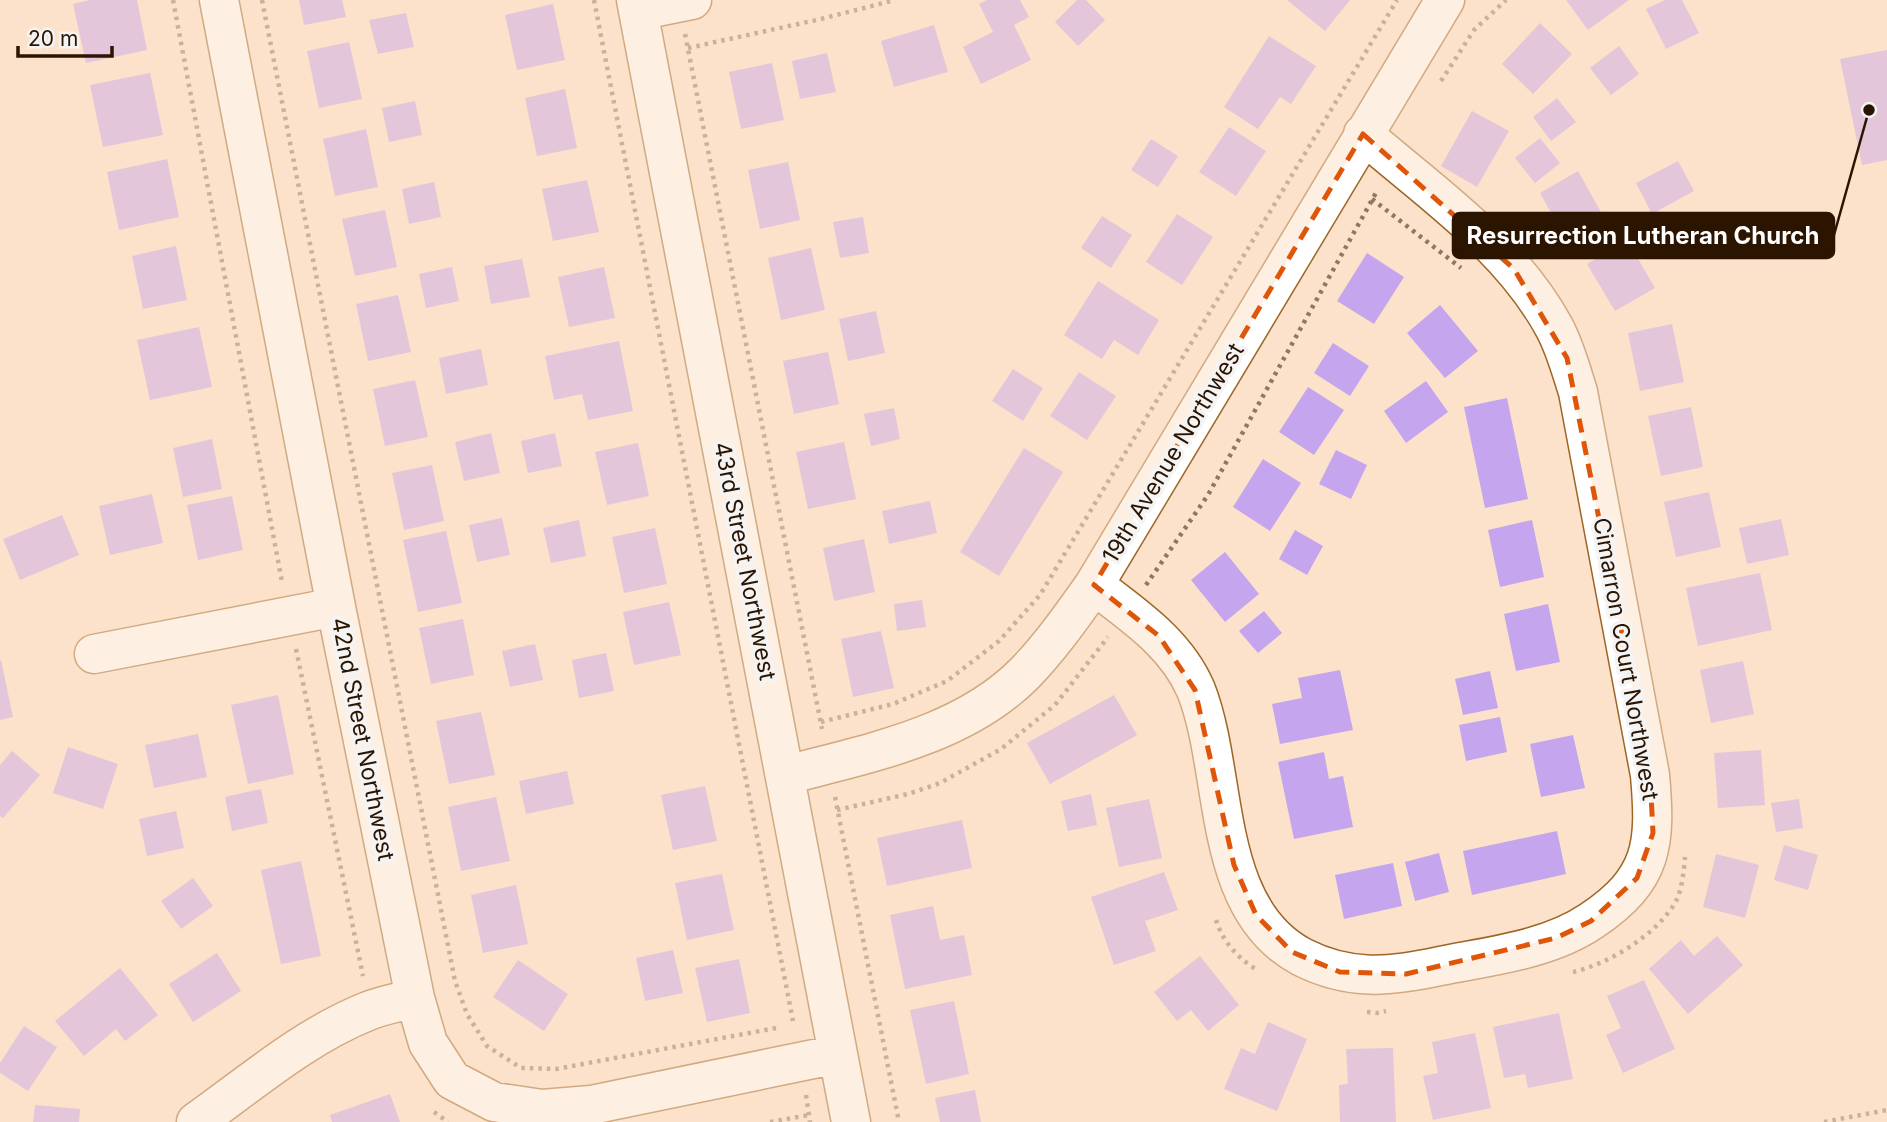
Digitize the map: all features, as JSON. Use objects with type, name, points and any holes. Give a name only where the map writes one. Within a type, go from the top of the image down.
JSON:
[{"type":"street","name":"42nd Street Northwest","points":[[219,0],[336,607],[415,998],[428,1043],[452,1080],[495,1102],[542,1109],[591,1105],[838,1054]]},
{"type":"street","points":[[637,5],[692,0]]},
{"type":"street","name":"19th Avenue Northwest","points":[[786,775],[915,738],[968,715],[1023,674],[1057,636],[1094,585],[1445,0]]},
{"type":"street","name":"43rd Street Northwest","points":[[637,5],[851,1122]]},
{"type":"street","name":"Cimarron Court Northwest","points":[[1094,585],[1159,636],[1177,657],[1195,690],[1206,727],[1238,877],[1256,915],[1277,940],[1292,952],[1320,966],[1340,972],[1372,976],[1419,971],[1524,948],[1572,931],[1591,921],[1637,878],[1648,856],[1653,833],[1650,775],[1578,392],[1567,358],[1555,329],[1514,269],[1482,234],[1363,134]]},
{"type":"street","points":[[94,654],[336,607]]},
{"type":"street","points":[[196,1122],[300,1047],[370,1010],[415,998]]},
{"type":"path","points":[[173,0],[289,616],[370,1010]]},
{"type":"path","points":[[262,0],[455,981],[467,1014],[487,1046],[521,1068],[556,1069],[781,1027]]},
{"type":"path","points":[[594,0],[794,1025]]},
{"type":"path","points":[[894,0],[688,48],[821,722],[893,704],[947,681],[999,641],[1040,595],[1397,0]]},
{"type":"path","points":[[1474,30],[1506,0]]},
{"type":"path","points":[[1157,587],[1150,580],[1208,495],[1372,199],[1468,273]]},
{"type":"path","points":[[1108,638],[1117,645]]},
{"type":"path","points":[[837,810],[899,1122]]},
{"type":"path","points":[[1566,973],[1580,970],[1625,950],[1660,924],[1677,898],[1685,853]]},
{"type":"path","points":[[1214,911],[1221,936],[1248,965],[1258,971]]},
{"type":"path","points":[[1355,1010],[1377,1013],[1391,1010]]},
{"type":"path","points":[[1824,1122],[1887,1110]]},
{"type":"path","points":[[770,1122],[809,1115],[810,1122]]},
{"type":"highlighted area","points":[[1363,134],[1514,269],[1567,358],[1650,775],[1653,833],[1637,878],[1591,921],[1556,938],[1406,974],[1340,972],[1292,952],[1256,915],[1234,865],[1195,690],[1159,636],[1094,585]]},
{"type":"building","points":[[90,0],[137,0],[147,50],[86,63],[73,4]]},
{"type":"building","points":[[299,0],[342,0],[346,17],[304,25]]},
{"type":"building","points":[[987,0],[1020,0],[1029,17],[1014,25],[1031,60],[981,84],[963,47],[993,32],[979,4]]},
{"type":"building","points":[[1077,0],[1086,0],[1105,20],[1078,46],[1055,22]]},
{"type":"building","points":[[1287,0],[1350,0],[1325,31]]},
{"type":"building","points":[[1566,0],[1629,0],[1588,30]]},
{"type":"building","points":[[1665,0],[1682,0],[1699,33],[1666,49],[1646,9]]},
{"type":"building","points":[[553,4],[565,60],[517,70],[505,15]]},
{"type":"building","points":[[406,13],[414,47],[378,54],[369,20]]},
{"type":"building","points":[[1540,23],[1572,54],[1533,94],[1502,64]]},
{"type":"building","points":[[934,25],[948,72],[894,87],[881,41]]},
{"type":"building","points":[[1269,36],[1316,66],[1291,104],[1280,97],[1258,129],[1224,107]]},
{"type":"building","points":[[349,42],[362,99],[319,108],[307,51]]},
{"type":"building","points":[[1619,46],[1639,74],[1611,95],[1590,68]]},
{"type":"building","points":[[1887,50],[1887,160],[1862,165],[1840,59]]},
{"type":"building","points":[[827,53],[836,92],[800,99],[792,61]]},
{"type":"building","points":[[772,63],[784,120],[741,129],[729,72]]},
{"type":"building","points":[[150,73],[163,135],[103,147],[90,85]]},
{"type":"building","points":[[565,89],[577,148],[537,156],[525,98]]},
{"type":"building","points":[[1557,98],[1576,122],[1551,141],[1533,117]]},
{"type":"building","points":[[415,101],[422,135],[389,142],[382,108]]},
{"type":"building","points":[[1472,111],[1509,131],[1477,187],[1441,166]]},
{"type":"building","points":[[1229,127],[1266,151],[1236,196],[1199,172]]},
{"type":"building","points":[[366,129],[378,187],[335,196],[323,139]]},
{"type":"building","points":[[1540,138],[1560,163],[1535,183],[1515,158]]},
{"type":"building","points":[[1151,139],[1178,156],[1158,187],[1131,170]]},
{"type":"building","points":[[167,159],[179,217],[119,230],[107,172]]},
{"type":"building","points":[[1678,161],[1694,191],[1652,214],[1636,183]]},
{"type":"building","points":[[788,162],[800,220],[760,229],[748,170]]},
{"type":"building","points":[[1578,171],[1606,221],[1568,243],[1540,193]]},
{"type":"building","points":[[587,180],[599,232],[553,241],[542,189]]},
{"type":"building","points":[[434,182],[441,217],[409,224],[402,189]]},
{"type":"building","points":[[385,210],[397,267],[355,276],[342,219]]},
{"type":"building","points":[[1177,214],[1213,237],[1182,285],[1146,262]]},
{"type":"building","points":[[1102,216],[1132,235],[1111,268],[1081,248]]},
{"type":"building","points":[[863,217],[869,253],[840,258],[833,222]]},
{"type":"building","points":[[1627,240],[1655,288],[1615,311],[1587,264]]},
{"type":"building","points":[[176,246],[187,300],[143,309],[132,256]]},
{"type":"building","points":[[811,248],[825,310],[781,320],[768,258]]},
{"type":"building","points":[[1367,253],[1404,277],[1374,324],[1337,301]]},
{"type":"building","points":[[522,259],[530,297],[491,304],[484,266]]},
{"type":"building","points":[[452,267],[459,301],[426,308],[419,274]]},
{"type":"building","points":[[604,267],[615,318],[569,327],[558,277]]},
{"type":"building","points":[[1098,281],[1159,320],[1138,355],[1114,340],[1102,359],[1064,335]]},
{"type":"building","points":[[398,295],[411,352],[368,361],[356,304]]},
{"type":"building","points":[[1440,305],[1478,351],[1445,378],[1407,333]]},
{"type":"building","points":[[876,311],[885,353],[848,361],[839,319]]},
{"type":"building","points":[[1672,324],[1684,382],[1640,391],[1628,333]]},
{"type":"building","points":[[199,327],[212,387],[150,400],[137,340]]},
{"type":"building","points":[[619,341],[633,411],[588,420],[582,394],[554,400],[545,356]]},
{"type":"building","points":[[1333,343],[1369,366],[1350,396],[1314,373]]},
{"type":"building","points":[[481,349],[488,385],[446,394],[439,358]]},
{"type":"building","points":[[828,352],[839,404],[794,414],[783,361]]},
{"type":"building","points":[[1013,369],[1043,388],[1023,421],[992,401]]},
{"type":"building","points":[[1079,372],[1116,396],[1087,440],[1050,416]]},
{"type":"building","points":[[415,380],[428,437],[385,446],[373,389]]},
{"type":"building","points":[[1426,381],[1448,412],[1406,443],[1384,411]]},
{"type":"building","points":[[1308,387],[1344,410],[1314,455],[1279,432]]},
{"type":"building","points":[[1507,398],[1528,499],[1485,508],[1464,407]]},
{"type":"building","points":[[1691,407],[1703,467],[1661,476],[1648,416]]},
{"type":"building","points":[[894,408],[900,439],[871,446],[864,414]]},
{"type":"building","points":[[491,433],[500,473],[464,481],[455,442]]},
{"type":"building","points":[[555,433],[562,466],[528,473],[521,441]]},
{"type":"building","points":[[212,439],[222,489],[183,497],[173,448]]},
{"type":"building","points":[[844,442],[856,499],[808,509],[796,452]]},
{"type":"building","points":[[638,443],[649,496],[607,505],[595,452]]},
{"type":"building","points":[[1024,448],[1063,472],[999,576],[960,552]]},
{"type":"building","points":[[1336,450],[1367,465],[1351,499],[1319,484]]},
{"type":"building","points":[[1263,459],[1301,483],[1270,531],[1233,507]]},
{"type":"building","points":[[432,465],[444,521],[404,530],[392,473]]},
{"type":"building","points":[[1709,492],[1721,547],[1676,557],[1664,502]]},
{"type":"building","points":[[152,494],[163,543],[110,555],[99,506]]},
{"type":"building","points":[[232,496],[243,550],[198,560],[187,505]]},
{"type":"building","points":[[930,501],[937,533],[889,544],[882,511]]},
{"type":"building","points":[[62,515],[79,555],[20,580],[3,539]]},
{"type":"building","points":[[502,518],[510,555],[477,562],[469,525]]},
{"type":"building","points":[[1781,519],[1789,555],[1747,564],[1739,528]]},
{"type":"building","points":[[579,520],[586,556],[551,563],[543,528]]},
{"type":"building","points":[[1532,520],[1544,577],[1500,587],[1488,530]]},
{"type":"building","points":[[655,528],[667,584],[624,593],[612,537]]},
{"type":"building","points":[[1295,530],[1323,546],[1307,575],[1279,559]]},
{"type":"building","points":[[446,531],[462,603],[418,612],[403,540]]},
{"type":"building","points":[[864,539],[875,592],[834,601],[823,548]]},
{"type":"building","points":[[1225,552],[1259,594],[1225,622],[1191,580]]},
{"type":"building","points":[[1760,573],[1772,630],[1698,646],[1686,588]]},
{"type":"building","points":[[922,600],[926,627],[897,631],[894,604]]},
{"type":"building","points":[[669,602],[681,655],[634,665],[623,612]]},
{"type":"building","points":[[1548,604],[1560,662],[1516,671],[1504,614]]},
{"type":"building","points":[[1264,611],[1282,633],[1258,653],[1239,631]]},
{"type":"building","points":[[463,619],[474,675],[431,684],[419,628]]},
{"type":"building","points":[[881,631],[894,688],[853,697],[841,639]]},
{"type":"building","points":[[535,644],[543,680],[510,687],[502,651]]},
{"type":"building","points":[[606,653],[614,691],[579,698],[572,660]]},
{"type":"building","points":[[0,661],[13,717],[0,720]]},
{"type":"building","points":[[1743,661],[1754,714],[1711,723],[1700,670]]},
{"type":"building","points":[[1340,670],[1353,730],[1280,744],[1272,704],[1302,698],[1298,678]]},
{"type":"building","points":[[1490,671],[1498,708],[1463,715],[1455,679]]},
{"type":"building","points":[[278,695],[294,774],[248,784],[231,705]]},
{"type":"building","points":[[1114,695],[1137,735],[1050,784],[1027,743]]},
{"type":"building","points":[[481,712],[495,775],[449,784],[436,721]]},
{"type":"building","points":[[1500,717],[1507,752],[1466,761],[1459,725]]},
{"type":"building","points":[[198,734],[207,777],[154,788],[145,745]]},
{"type":"building","points":[[1573,735],[1585,788],[1541,797],[1530,744]]},
{"type":"building","points":[[68,747],[118,764],[103,809],[53,793]]},
{"type":"building","points":[[1761,750],[1765,805],[1718,808],[1714,753]]},
{"type":"building","points":[[12,751],[40,775],[3,818],[0,816],[0,765]]},
{"type":"building","points":[[1324,752],[1329,779],[1343,776],[1353,827],[1294,839],[1278,762]]},
{"type":"building","points":[[567,771],[574,804],[526,814],[519,781]]},
{"type":"building","points":[[705,786],[717,841],[673,850],[661,795]]},
{"type":"building","points":[[261,789],[268,823],[232,831],[225,797]]},
{"type":"building","points":[[1091,794],[1097,825],[1068,831],[1061,801]]},
{"type":"building","points":[[496,797],[510,861],[461,871],[448,807]]},
{"type":"building","points":[[1149,799],[1162,858],[1119,867],[1106,808]]},
{"type":"building","points":[[1799,799],[1803,828],[1776,832],[1771,803]]},
{"type":"building","points":[[176,811],[184,848],[147,856],[139,819]]},
{"type":"building","points":[[962,820],[972,868],[887,886],[877,838]]},
{"type":"building","points":[[1557,831],[1566,874],[1472,895],[1463,851]]},
{"type":"building","points":[[1784,845],[1818,855],[1808,890],[1774,880]]},
{"type":"building","points":[[1439,853],[1449,892],[1415,901],[1405,862]]},
{"type":"building","points":[[1716,854],[1759,865],[1745,918],[1703,907]]},
{"type":"building","points":[[301,861],[321,956],[281,964],[261,870]]},
{"type":"building","points":[[1393,863],[1402,906],[1344,919],[1335,875]]},
{"type":"building","points":[[1164,872],[1178,910],[1145,921],[1156,951],[1114,965],[1091,897]]},
{"type":"building","points":[[722,874],[734,930],[687,940],[675,883]]},
{"type":"building","points":[[193,878],[213,906],[181,929],[161,901]]},
{"type":"building","points":[[516,885],[528,944],[483,953],[471,895]]},
{"type":"building","points":[[933,906],[940,940],[964,935],[972,975],[905,989],[890,915]]},
{"type":"building","points":[[1717,936],[1743,965],[1688,1014],[1649,969],[1681,940],[1694,956]]},
{"type":"building","points":[[673,950],[683,993],[645,1001],[636,958]]},
{"type":"building","points":[[217,953],[241,991],[193,1022],[169,984]]},
{"type":"building","points":[[1200,956],[1239,1005],[1208,1031],[1191,1010],[1177,1021],[1154,992]]},
{"type":"building","points":[[739,959],[750,1013],[707,1022],[695,968]]},
{"type":"building","points":[[518,960],[568,994],[544,1031],[493,997]]},
{"type":"building","points":[[120,968],[158,1015],[125,1041],[116,1029],[84,1056],[55,1021]]},
{"type":"building","points":[[1644,980],[1675,1049],[1623,1073],[1606,1035],[1621,1028],[1607,996]]},
{"type":"building","points":[[954,1001],[969,1074],[926,1084],[910,1010]]},
{"type":"building","points":[[1559,1013],[1573,1079],[1528,1088],[1525,1074],[1504,1078],[1493,1027]]},
{"type":"building","points":[[1268,1022],[1307,1039],[1277,1111],[1224,1089],[1241,1048],[1255,1054]]},
{"type":"building","points":[[24,1026],[57,1047],[28,1091],[0,1073],[0,1063]]},
{"type":"building","points":[[1475,1033],[1491,1108],[1433,1120],[1423,1076],[1438,1073],[1432,1042]]},
{"type":"building","points":[[1393,1048],[1396,1122],[1340,1122],[1339,1085],[1348,1084],[1346,1049]]},
{"type":"building","points":[[975,1090],[981,1122],[940,1122],[935,1098]]},
{"type":"building","points":[[390,1094],[400,1122],[332,1122],[330,1115]]},
{"type":"building","points":[[35,1105],[80,1109],[79,1122],[33,1122]]},
{"type":"place","name":"Resurrection Lutheran Church","points":[[1869,110]]}]
